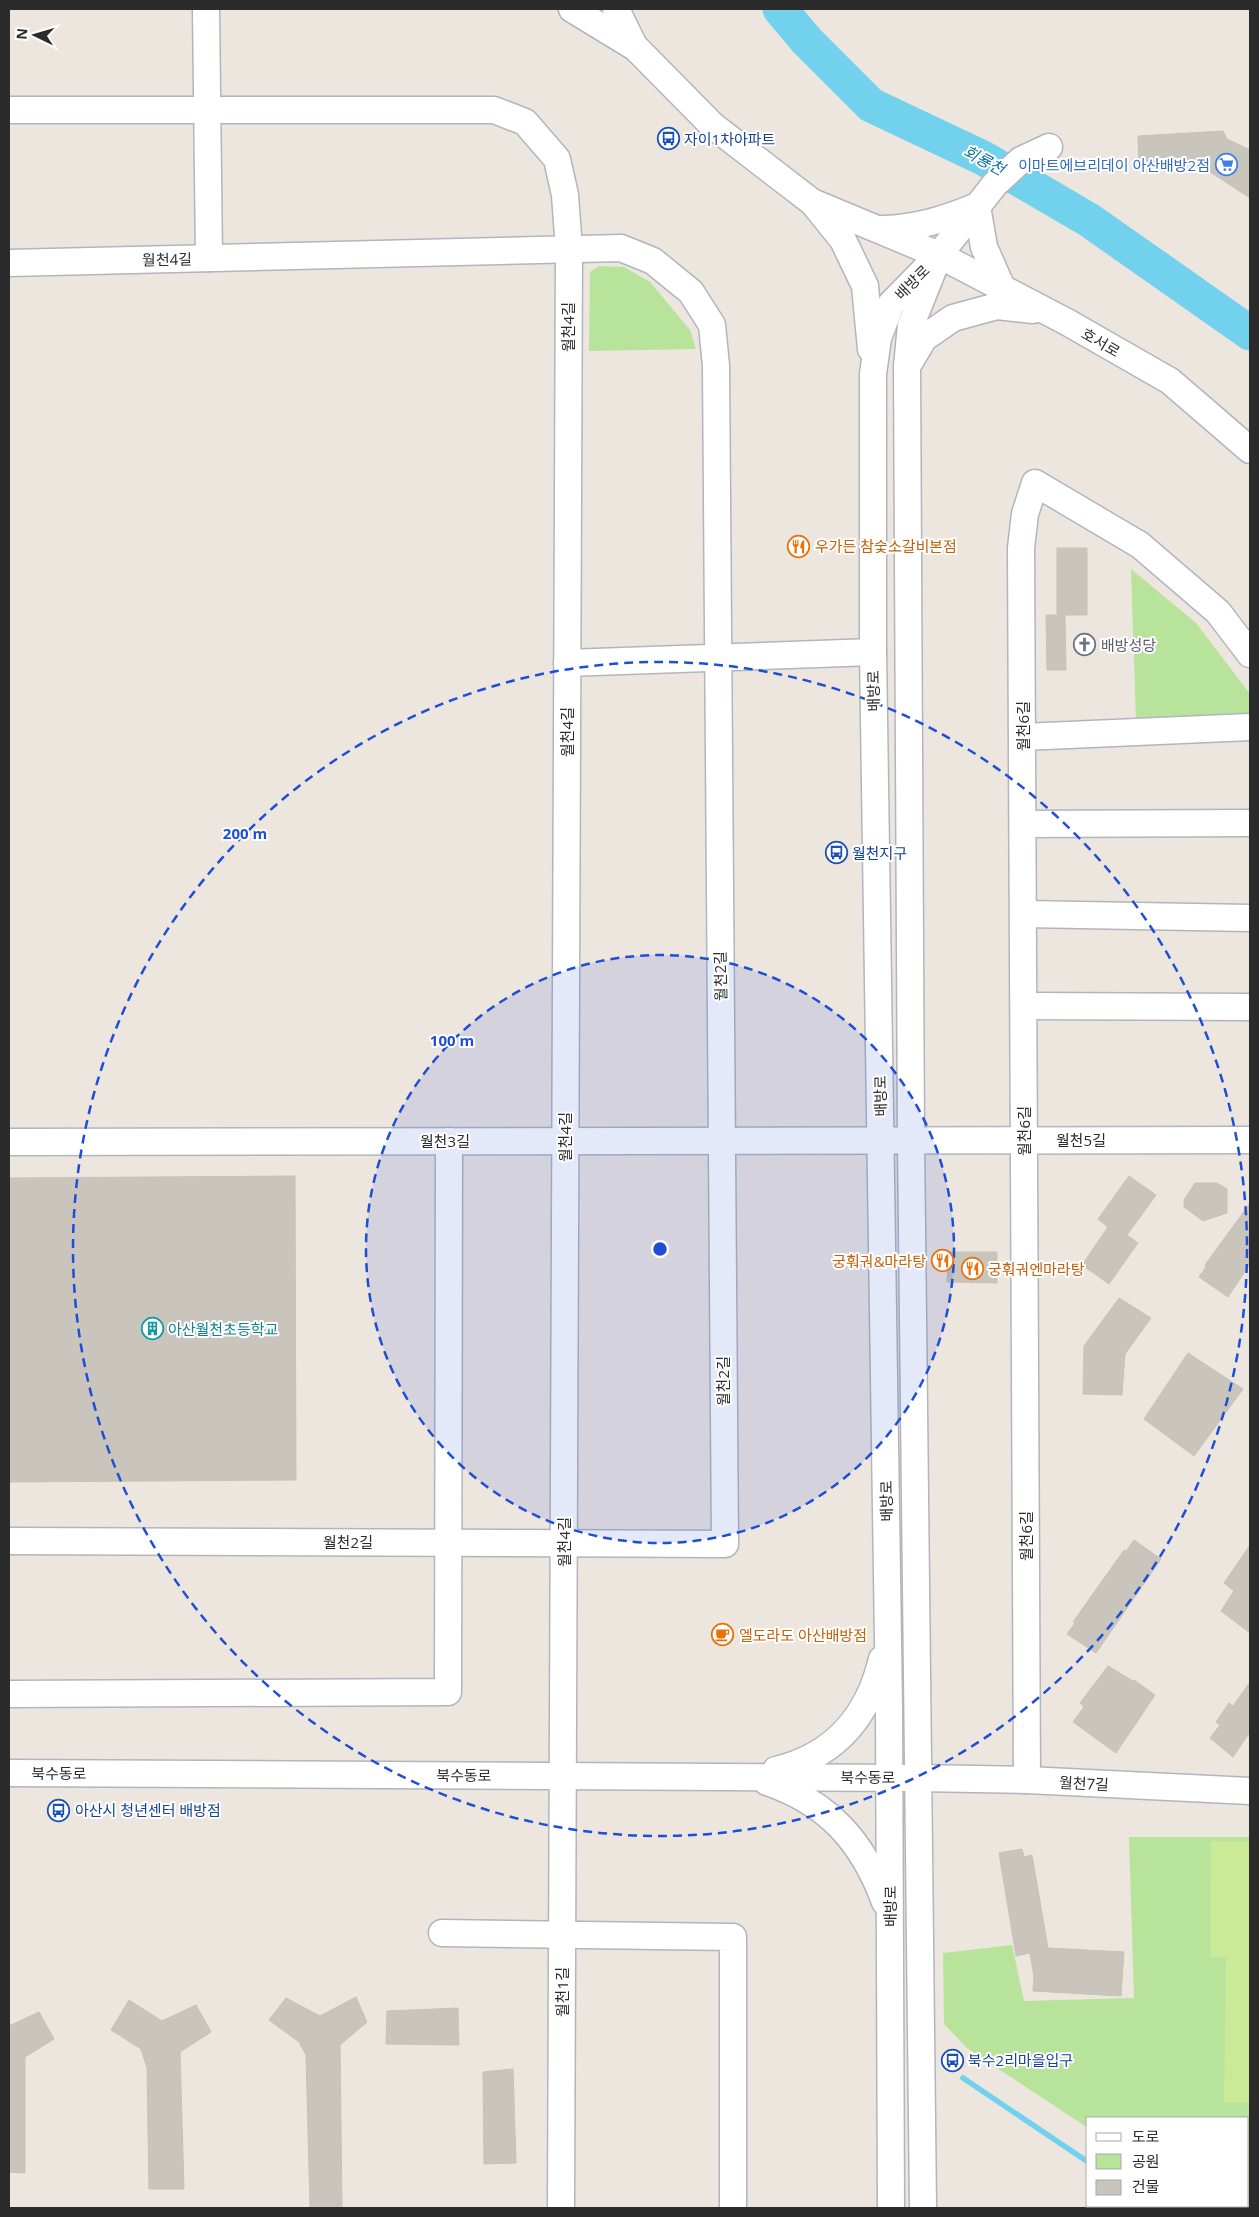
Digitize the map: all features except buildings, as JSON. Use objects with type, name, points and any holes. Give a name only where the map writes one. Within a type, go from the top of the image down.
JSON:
[{"type":"street","points":[[206,9],[209,258]]},
{"type":"street","points":[[572,9],[636,48],[712,125],[812,202],[844,240],[865,286],[873,380]]},
{"type":"street","points":[[616,9],[636,48]]},
{"type":"street","points":[[9,110],[494,110],[525,122],[558,160],[565,195],[569,249]]},
{"type":"street","points":[[939,255],[963,216],[995,184],[1022,160],[1049,147]]},
{"type":"street","name":"호서로","points":[[812,202],[939,255],[1046,311],[1170,381],[1250,450]]},
{"type":"street","points":[[879,229],[909,228],[963,216]]},
{"type":"street","points":[[963,216],[984,247],[1002,288]]},
{"type":"street","name":"월천2길","points":[[9,1541],[725,1544],[716,366],[712,325],[691,292],[653,261],[621,248],[569,249]]},
{"type":"street","name":"월천4길","points":[[9,262],[569,249],[563,1775]]},
{"type":"street","name":"배방로","points":[[891,2208],[890,1778],[873,652],[873,380],[878,338],[890,304],[939,255]]},
{"type":"street","name":"배방로","points":[[922,2208],[911,1140],[907,366],[911,325],[939,255]]},
{"type":"street","points":[[907,366],[924,338],[953,318],[997,306],[1046,311]]},
{"type":"street","name":"월천6길","points":[[1027,1780],[1021,548],[1025,514],[1035,483],[1140,545],[1218,612],[1250,654]]},
{"type":"street","points":[[567,663],[873,652]]},
{"type":"street","points":[[1023,737],[1250,727]]},
{"type":"street","points":[[1023,824],[1250,823]]},
{"type":"street","points":[[1024,914],[1250,918]]},
{"type":"street","points":[[1024,1006],[1250,1007]]},
{"type":"street","name":"월천5길","points":[[881,1140],[1250,1140]]},
{"type":"street","name":"월천3길","points":[[9,1142],[881,1140]]},
{"type":"street","points":[[9,1694],[448,1692],[449,1141]]},
{"type":"street","points":[[752,1776],[799,1765],[833,1745],[858,1717],[877,1679],[888,1632]]},
{"type":"street","name":"북수동로","points":[[9,1773],[918,1778]]},
{"type":"street","name":"월천1길","points":[[561,2208],[563,1775]]},
{"type":"street","points":[[752,1776],[790,1790],[824,1811],[852,1838],[875,1874],[890,1915]]},
{"type":"street","name":"월천7길","points":[[918,1778],[1027,1780],[1250,1791]]},
{"type":"street","points":[[442,1933],[733,1937],[734,2208]]},
{"type":"green space","points":[[599,266],[624,267],[650,282],[690,330],[696,349],[589,351],[590,272]]},
{"type":"green space","points":[[1131,569],[1196,623],[1250,694],[1250,719],[1136,721]]},
{"type":"green space","points":[[1129,1837],[1250,1837],[1250,2207],[1249,2117],[1086,2117],[1086,2127],[967,2048],[944,2024],[943,1953],[1012,1945],[1024,2001],[1134,1998]]},
{"type":"green space","points":[[1211,1841],[1250,1842],[1250,2103],[1224,2102],[1226,1958],[1210,1957]]},
{"type":"waterway","name":"회룡천","points":[[780,9],[807,41],[871,105],[983,158],[1089,220],[1250,333]]},
{"type":"waterway","points":[[963,2078],[1086,2161]]},
{"type":"place","name":"자이1차아파트","points":[[668,139]]},
{"type":"place","name":"이마트에브리데이 아산배방2점","points":[[1226,165]]},
{"type":"place","name":"우가든 참숯소갈비본점","points":[[799,546]]},
{"type":"place","name":"배방성당","points":[[1085,645]]},
{"type":"place","name":"월천지구","points":[[836,853]]},
{"type":"place","name":"궁훠궈&마라탕","points":[[942,1261]]},
{"type":"place","name":"궁훠궈엔마라탕","points":[[972,1269]]},
{"type":"place","name":"아산월천초등학교","points":[[152,1329]]},
{"type":"place","name":"엘도라도 아산배방점","points":[[723,1635]]},
{"type":"place","name":"아산시 청년센터 배방점","points":[[59,1810]]},
{"type":"place","name":"북수2리마을입구","points":[[952,2060]]}]
